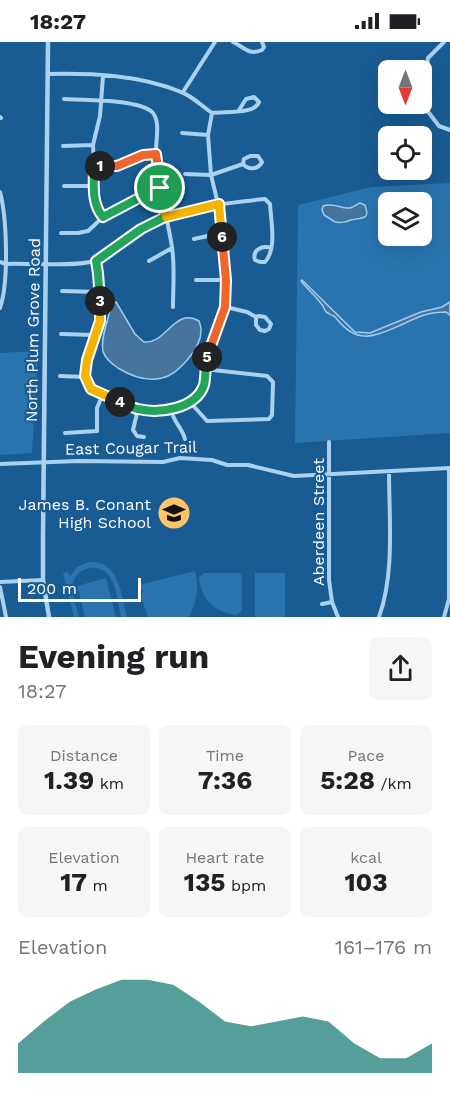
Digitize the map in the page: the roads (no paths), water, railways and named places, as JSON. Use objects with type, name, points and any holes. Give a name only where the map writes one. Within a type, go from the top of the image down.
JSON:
[{"type":"street","name":"North Plum Grove Road","points":[[48,42],[43,462],[44,580],[49,617]]},
{"type":"street","points":[[183,93],[215,42]]},
{"type":"street","points":[[233,42],[244,44],[247,52],[258,52],[264,47],[262,42]]},
{"type":"street","points":[[444,42],[428,58],[426,109],[439,126],[450,130]]},
{"type":"street","points":[[48,74],[140,80],[183,93],[212,112],[254,109],[259,102],[254,97],[246,99],[239,110]]},
{"type":"street","points":[[103,76],[100,116],[93,146],[93,186],[96,204],[103,217]]},
{"type":"street","points":[[64,99],[128,104],[149,110],[154,115],[157,122],[156,154],[160,188],[172,248],[173,307]]},
{"type":"street","points":[[96,261],[100,321],[87,360],[85,376],[91,389],[102,396],[138,409],[171,410],[190,402],[204,385],[207,355],[225,307],[225,250],[219,204],[211,175],[208,135],[212,112]]},
{"type":"street","points":[[182,133],[208,135]]},
{"type":"street","points":[[63,146],[93,146]]},
{"type":"street","points":[[94,166],[117,166],[143,155],[156,154]]},
{"type":"street","points":[[250,156],[258,156],[262,162],[258,167],[252,168],[247,168],[243,164],[244,159],[250,156]]},
{"type":"street","points":[[185,174],[211,175],[243,164]]},
{"type":"street","points":[[64,186],[93,186]]},
{"type":"street","points":[[61,233],[88,231],[103,217],[160,188]]},
{"type":"street","points":[[0,192],[3,204],[6,264],[3,300],[0,308]]},
{"type":"street","points":[[0,262],[6,264],[96,261],[141,229],[166,217],[219,204],[265,199],[270,204],[271,248],[270,255],[266,261],[255,260],[256,251],[263,247],[271,248]]},
{"type":"street","points":[[194,239],[221,233]]},
{"type":"street","points":[[149,261],[172,248]]},
{"type":"street","points":[[196,280],[226,280]]},
{"type":"street","points":[[62,291],[99,292]]},
{"type":"street","points":[[225,307],[247,312],[256,317],[259,315],[265,317],[271,324],[269,329],[260,330],[256,324],[256,317]]},
{"type":"street","points":[[61,334],[94,335]]},
{"type":"street","points":[[190,402],[207,421],[268,419],[272,415],[273,382],[267,376],[204,369]]},
{"type":"street","points":[[60,376],[85,376]]},
{"type":"street","points":[[65,433],[97,431],[98,408],[102,396]]},
{"type":"street","points":[[138,409],[133,430],[137,436],[144,437]]},
{"type":"street","points":[[171,410],[173,420],[183,430],[185,439]]},
{"type":"street","name":"Aberdeen Street","points":[[329,442],[329,580],[332,602],[338,617]]},
{"type":"street","name":"East Cougar Trail","points":[[0,464],[163,462],[180,458],[212,460],[227,465],[248,465],[288,474],[449,468]]},
{"type":"street","points":[[444,617],[449,599],[449,468]]},
{"type":"street","points":[[379,617],[389,570],[389,471]]},
{"type":"street","points":[[0,582],[44,580]]},
{"type":"street","points":[[0,587],[6,617]]},
{"type":"street","name":"Aberdeen Street","points":[[322,604],[332,602]]},
{"type":"place","name":"James B. Conant High School","points":[[174,513]]}]
